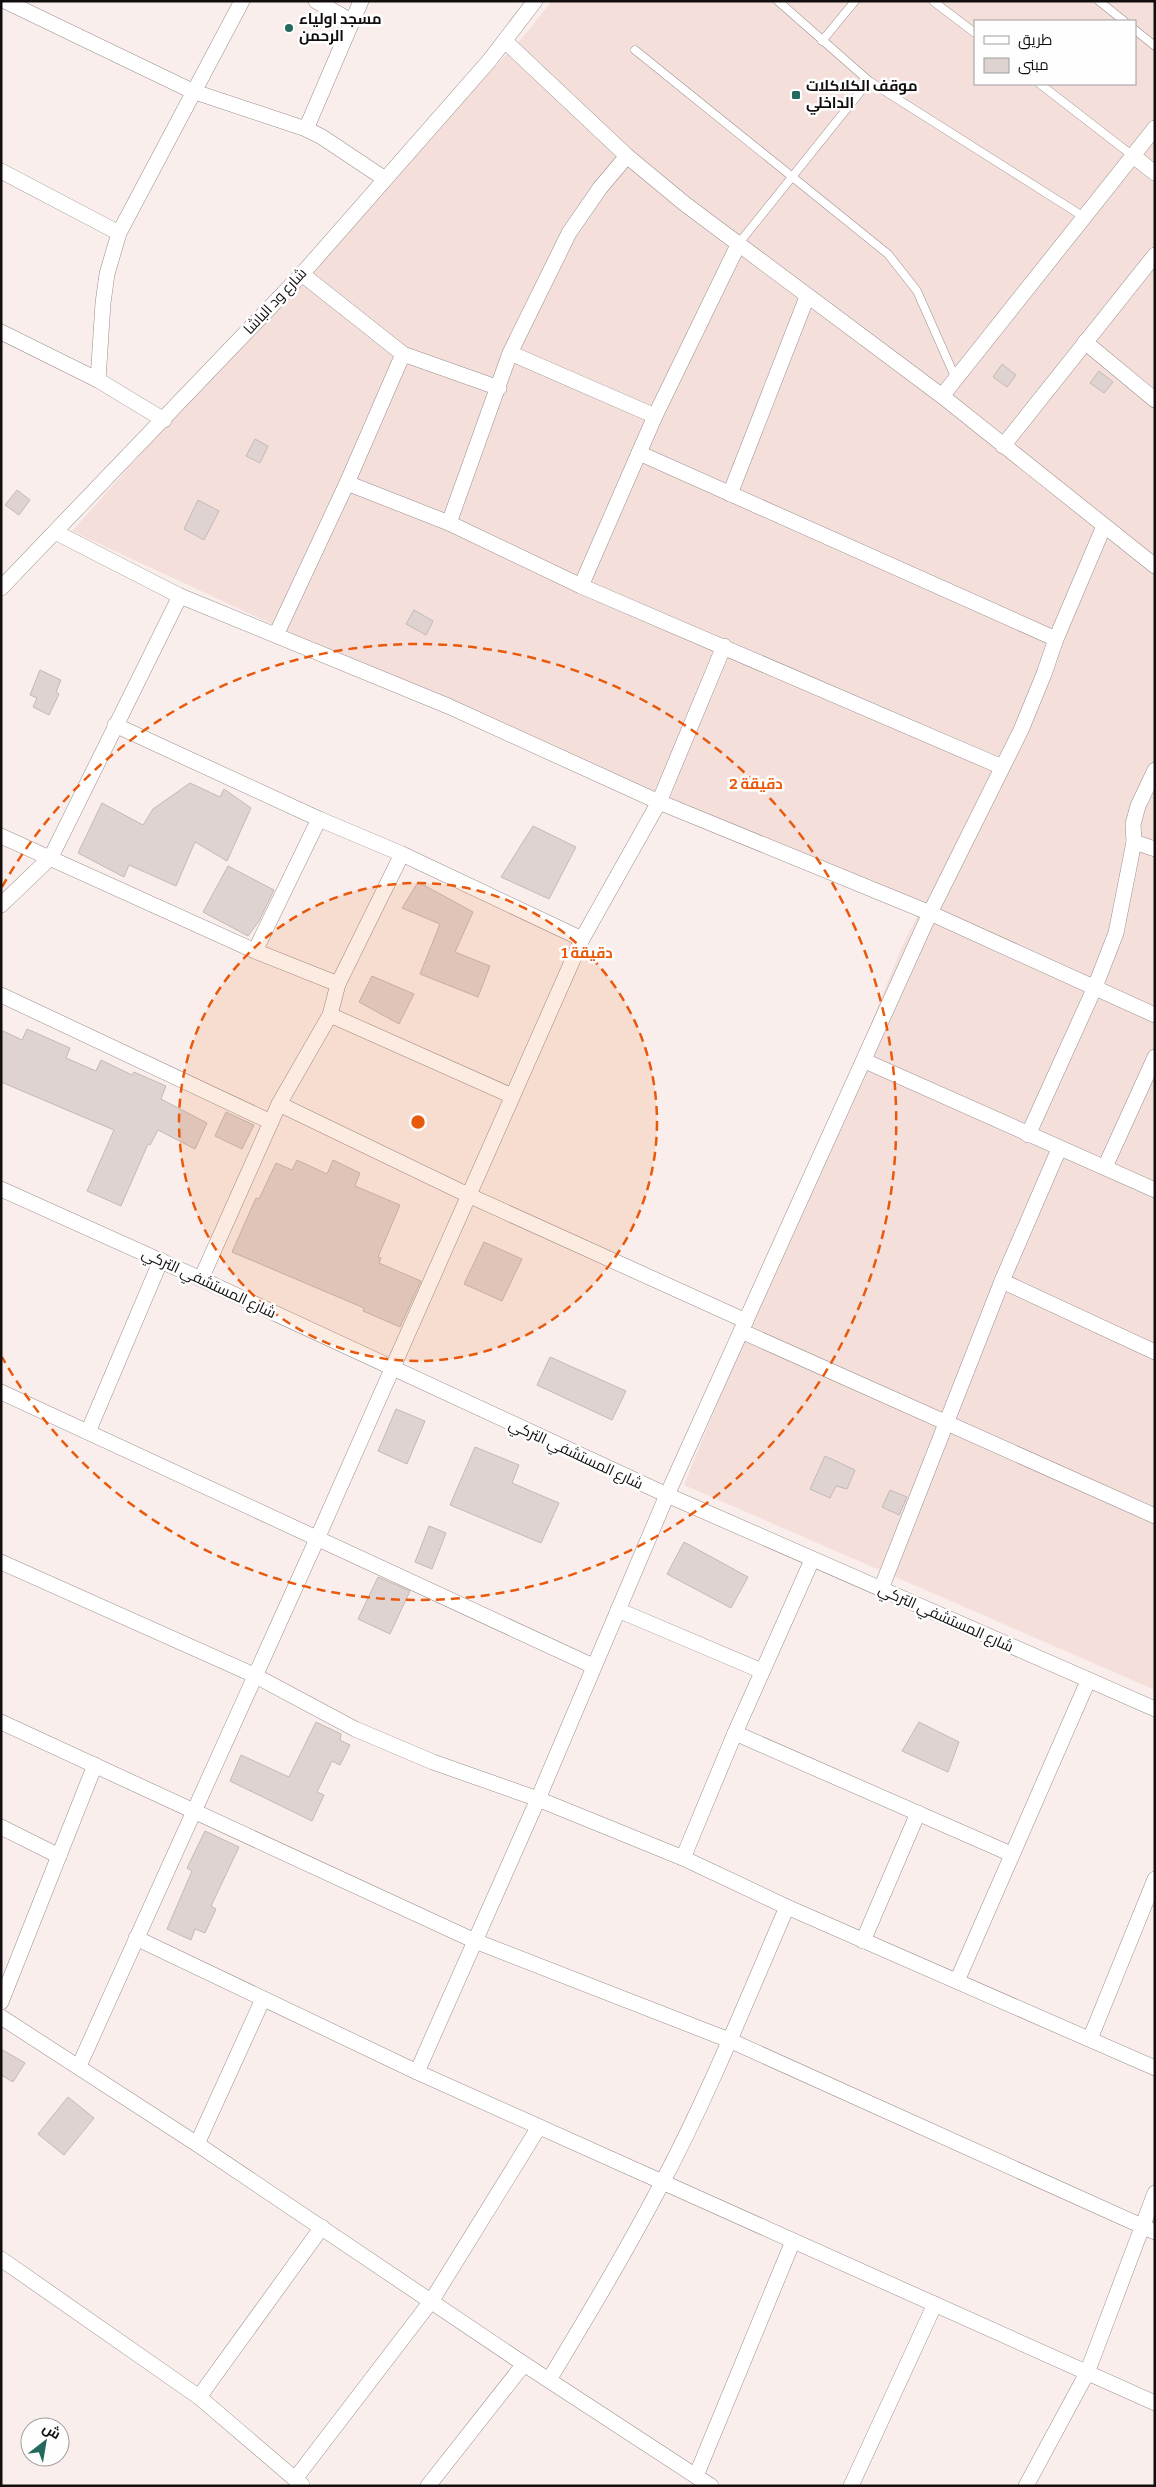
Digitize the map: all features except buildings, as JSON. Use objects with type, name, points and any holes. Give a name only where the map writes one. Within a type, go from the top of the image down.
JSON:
[{"type":"street","points":[[5,1],[192,91],[306,129],[322,137],[385,179]]},
{"type":"street","points":[[98,380],[103,303],[108,274],[119,234],[192,91],[242,1]]},
{"type":"street","points":[[316,1],[351,20]]},
{"type":"street","points":[[306,129],[351,20],[361,1]]},
{"type":"street","name":"شارع ود الباشا","points":[[1,588],[302,274],[505,41],[535,1]]},
{"type":"street","points":[[505,41],[628,156],[686,204],[807,297],[942,396],[1155,566]]},
{"type":"street","points":[[942,396],[1155,128]]},
{"type":"street","points":[[449,523],[510,353],[569,233],[600,188],[628,156]]},
{"type":"street","points":[[1133,156],[1155,173]]},
{"type":"street","points":[[1,172],[119,234]]},
{"type":"street","points":[[581,586],[655,416],[739,244]]},
{"type":"street","points":[[1003,446],[1085,342],[1152,262]]},
{"type":"street","points":[[302,274],[403,354],[499,388]]},
{"type":"street","points":[[730,494],[807,297]]},
{"type":"street","points":[[1,332],[98,380],[164,420]]},
{"type":"street","points":[[1085,342],[1155,400]]},
{"type":"street","points":[[510,353],[655,416]]},
{"type":"street","points":[[276,635],[347,483],[403,354]]},
{"type":"street","points":[[639,453],[1056,639]]},
{"type":"street","points":[[347,483],[449,523],[581,586],[1002,767]]},
{"type":"street","points":[[417,2072],[538,1798],[667,1495],[865,1061],[930,913],[1002,767],[1044,674],[1056,639],[1104,526]]},
{"type":"street","points":[[55,532],[180,596],[448,706],[659,802],[930,913],[1155,1015]]},
{"type":"street","points":[[1,905],[51,857],[180,596]]},
{"type":"street","points":[[79,2066],[254,1675],[317,1540],[582,939],[659,802],[724,646]]},
{"type":"street","points":[[115,725],[319,819],[402,854],[582,939]]},
{"type":"street","points":[[1028,1135],[1095,987],[1116,933],[1134,842],[1133,824],[1138,806],[1155,770]]},
{"type":"street","points":[[255,951],[319,819]]},
{"type":"street","points":[[1,836],[255,951],[338,984]]},
{"type":"street","points":[[1134,842],[1155,848]]},
{"type":"street","points":[[201,1279],[279,1104],[330,1015],[338,984],[402,854]]},
{"type":"street","points":[[1,995],[271,1122]]},
{"type":"street","points":[[330,1015],[512,1096]]},
{"type":"street","points":[[1104,1167],[1155,1057]]},
{"type":"street","points":[[865,1061],[1059,1149],[1155,1190]]},
{"type":"street","points":[[279,1104],[945,1423],[1155,1516]]},
{"type":"street","points":[[881,1588],[1002,1282],[1059,1149]]},
{"type":"street","name":"شارع المستشفي التركي","points":[[1,1189],[160,1260],[391,1369],[667,1495],[1155,1710]]},
{"type":"street","points":[[88,1432],[160,1260]]},
{"type":"street","points":[[1002,1282],[1155,1352]]},
{"type":"street","points":[[1,1392],[317,1540],[593,1666]]},
{"type":"street","points":[[683,1858],[735,1733],[812,1560]]},
{"type":"street","points":[[1,1562],[254,1675],[354,1728],[433,1762],[538,1798],[683,1858],[787,1907],[1155,2068]]},
{"type":"street","points":[[618,1610],[762,1671]]},
{"type":"street","points":[[957,1981],[1088,1680]]},
{"type":"street","points":[[1,1722],[475,1941],[729,2040],[1148,2230]]},
{"type":"street","points":[[735,1733],[1012,1854]]},
{"type":"street","points":[[1,2002],[95,1765]]},
{"type":"street","points":[[863,1940],[918,1812]]},
{"type":"street","points":[[1,1827],[59,1856]]},
{"type":"street","points":[[1090,2040],[1150,1906],[1155,1879]]},
{"type":"street","points":[[550,2380],[619,2263],[663,2181],[729,2040],[787,1907]]},
{"type":"street","points":[[136,1938],[417,2072],[1155,2403]]},
{"type":"street","points":[[197,2144],[264,1999]]},
{"type":"street","points":[[1,2017],[79,2066],[432,2300],[524,2364],[711,2486]]},
{"type":"street","points":[[1,2259],[199,2397],[299,2482],[432,2300],[539,2127]]},
{"type":"street","points":[[1026,2486],[1087,2373],[1148,2230],[1155,2193]]},
{"type":"street","points":[[199,2397],[322,2227]]},
{"type":"street","points":[[696,2476],[793,2241]]},
{"type":"street","points":[[851,2486],[935,2304]]},
{"type":"street","points":[[428,2486],[524,2364]]},
{"type":"lane","points":[[778,1],[869,81],[1084,217]]},
{"type":"lane","points":[[822,41],[854,1]]},
{"type":"lane","points":[[933,1],[974,32]]},
{"type":"lane","points":[[1099,1],[1123,20]]},
{"type":"lane","points":[[1136,31],[1155,46]]},
{"type":"lane","points":[[635,50],[888,254],[901,268],[917,291],[956,379]]},
{"type":"lane","points":[[739,244],[869,81]]},
{"type":"lane","points":[[1041,85],[1133,156]]},
{"type":"shaded area","points":[[552,1],[1155,1],[1155,1690],[684,1485],[901,949],[918,914],[570,763],[72,531],[360,209],[523,37]]},
{"type":"place","name":"مسجد اولياء الرحمن","points":[[289,28]]},
{"type":"place","name":"موقف الكلاكلات الداخلي","points":[[796,95]]}]
